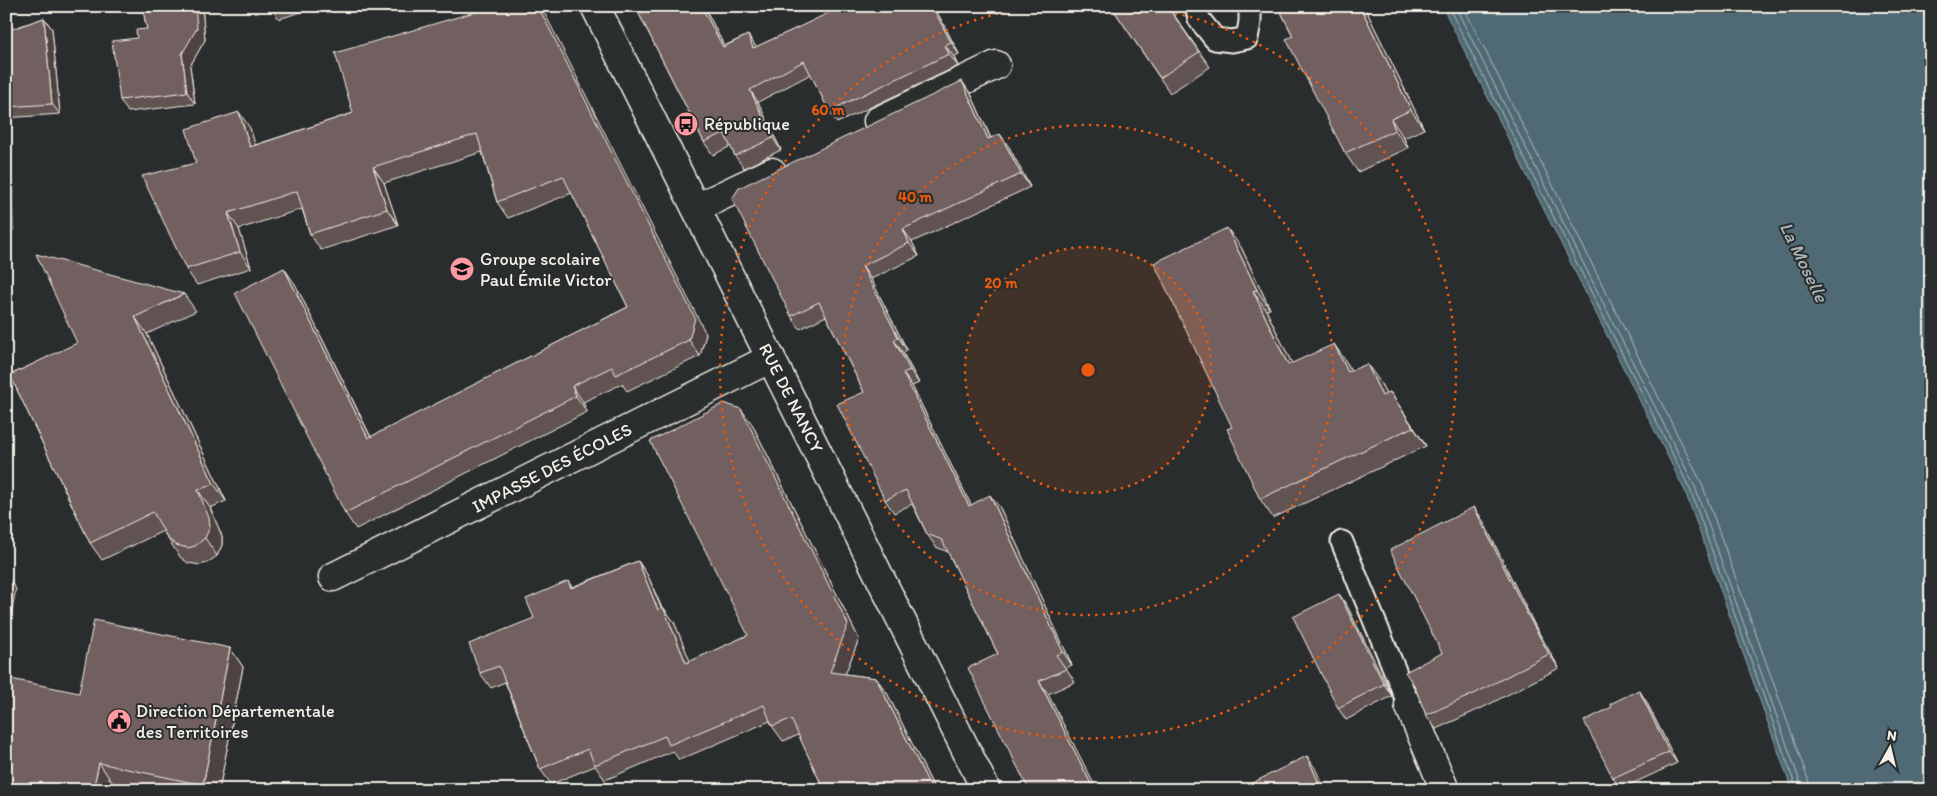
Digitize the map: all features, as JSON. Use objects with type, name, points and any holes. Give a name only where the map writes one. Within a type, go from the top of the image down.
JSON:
[{"type":"main road","name":"RUE DE NANCY","points":[[595,6],[986,790]]},
{"type":"main road","points":[[853,133],[996,65]]},
{"type":"main road","points":[[696,208],[790,163]]},
{"type":"main road","name":"IMPASSE DES ÉCOLES","points":[[333,577],[771,358]]},
{"type":"main road","points":[[1409,705],[1444,790]]},
{"type":"lane","points":[[1196,6],[1199,19],[1215,39],[1232,41],[1247,38],[1250,6]]},
{"type":"lane","points":[[1342,542],[1409,705]]},
{"type":"water","name":"La Moselle","points":[[1442,6],[1931,6],[1931,790],[1792,790],[1685,491]]},
{"type":"building","points":[[142,6],[195,6],[197,28],[182,54],[187,92],[120,100],[112,41],[137,38],[136,30],[147,29]]},
{"type":"building","points":[[476,6],[538,6],[695,318],[689,340],[616,375],[612,367],[572,386],[576,396],[345,513],[235,293],[284,268],[368,438],[628,307],[563,176],[497,202],[477,134],[373,167],[387,209],[310,234],[297,191],[228,213],[240,252],[186,269],[142,176],[196,163],[186,129],[239,112],[250,147],[353,113],[335,53],[478,11]]},
{"type":"building","points":[[635,6],[701,6],[723,47],[748,35],[753,48],[843,6],[932,6],[951,42],[945,45],[949,54],[829,111],[804,61],[750,90],[773,138],[735,156],[724,133],[704,142]]},
{"type":"building","points":[[1111,6],[1167,6],[1199,52],[1160,78]]},
{"type":"building","points":[[1278,6],[1360,6],[1411,110],[1391,119],[1395,130],[1345,153],[1286,39],[1293,36]]},
{"type":"building","points":[[44,18],[52,104],[6,107],[6,31]]},
{"type":"building","points":[[962,81],[988,139],[1000,134],[1021,174],[903,229],[909,243],[862,266],[898,337],[894,340],[910,370],[903,373],[969,506],[990,495],[1063,652],[1056,655],[1066,669],[1039,681],[1094,790],[1029,790],[968,668],[998,654],[942,540],[927,534],[906,490],[885,500],[837,404],[864,392],[819,302],[791,316],[732,199],[739,188]]},
{"type":"building","points":[[1227,228],[1257,290],[1253,291],[1288,365],[1334,344],[1348,372],[1367,364],[1382,396],[1390,392],[1413,427],[1260,499],[1227,429],[1232,427],[1154,263]]},
{"type":"building","points":[[36,254],[184,294],[135,317],[214,484],[198,490],[209,518],[210,527],[205,538],[195,546],[188,548],[176,545],[168,539],[153,512],[90,543],[10,375],[77,343]]},
{"type":"building","points":[[724,403],[741,409],[848,624],[830,672],[876,678],[932,790],[824,790],[791,719],[772,726],[764,705],[669,745],[665,736],[595,765],[588,749],[540,769],[499,666],[480,673],[469,644],[534,618],[526,599],[568,581],[571,588],[638,561],[658,610],[663,607],[686,663],[748,635],[650,441]]},
{"type":"building","points":[[1474,507],[1549,654],[1474,694],[1426,715],[1414,685],[1405,672],[1442,653],[1390,550]]},
{"type":"building","points":[[1339,594],[1384,684],[1338,708],[1293,617]]},
{"type":"building","name":"Direction Départementale des Territoires","points":[[94,620],[230,648],[203,785],[99,763],[93,790],[6,790],[6,678],[79,693]]},
{"type":"building","points":[[1639,690],[1669,752],[1613,778],[1584,721],[1612,707],[1610,704]]},
{"type":"building","points":[[1307,756],[1322,790],[1238,790]]},
{"type":"place","name":"République","points":[[686,124]]},
{"type":"place","name":"Groupe scolaire Paul Émile Victor","points":[[462,269]]},
{"type":"place","name":"Direction Départementale des Territoires","points":[[119,721]]}]
